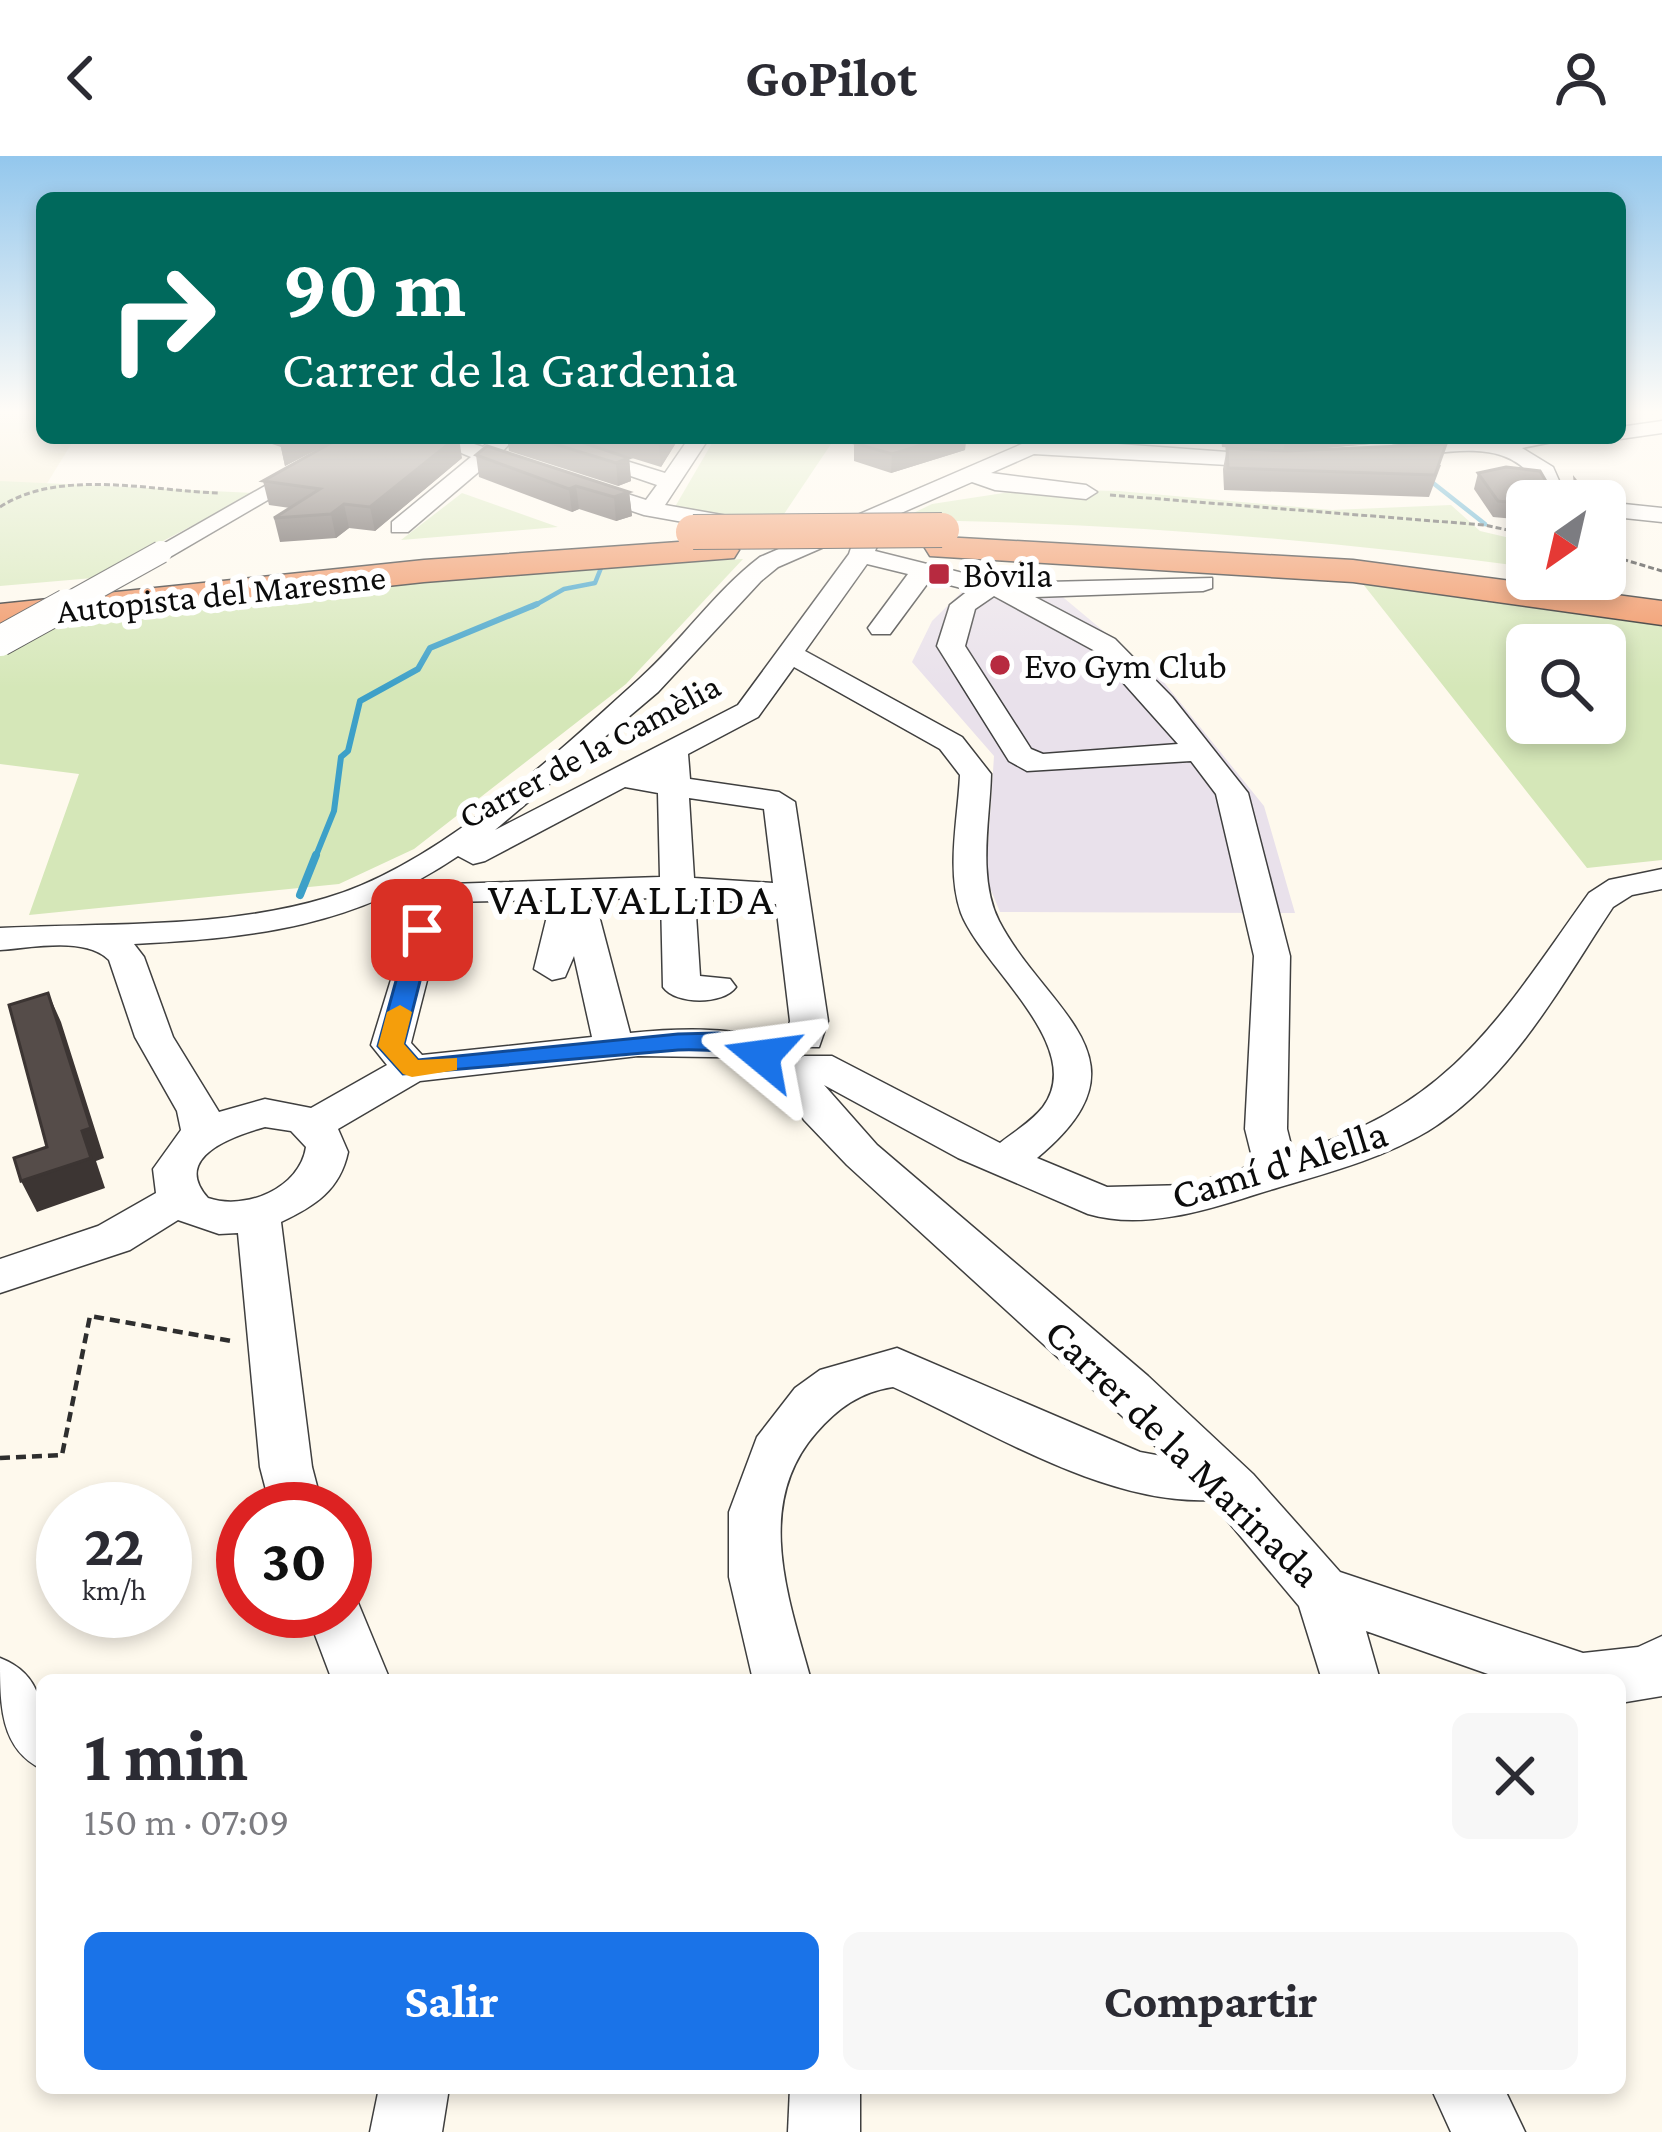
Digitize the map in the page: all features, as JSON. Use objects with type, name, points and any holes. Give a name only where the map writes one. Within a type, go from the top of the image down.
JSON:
[{"type":"highway","name":"Autopista del Maresme","points":[[0,616],[707,541]]},
{"type":"highway","name":"Autopista del Maresme","points":[[0,596],[427,549],[707,541],[1353,571],[1662,613]]},
{"type":"highway","name":"Autopista del Maresme","points":[[936,550],[1329,550],[1506,571]]},
{"type":"highway","points":[[1626,588],[1662,593]]},
{"type":"street","points":[[0,641],[248,503]]},
{"type":"street","points":[[400,527],[429,503]]},
{"type":"street","points":[[632,503],[829,537]]},
{"type":"street","points":[[652,510],[656,503]]},
{"type":"street","points":[[148,958],[207,928],[343,905],[418,870],[652,683],[749,576],[912,503]]},
{"type":"street","points":[[1626,509],[1662,515]]},
{"type":"street","points":[[864,522],[869,537],[861,555],[936,550],[996,589],[1105,645],[1232,793],[1266,916],[1272,956],[1265,1129],[1277,1172]]},
{"type":"street","points":[[881,628],[936,550]]},
{"type":"street","name":"Carrer de la Camèlia","points":[[432,892],[480,848],[748,710],[861,555]]},
{"type":"street","points":[[1199,751],[1038,764],[1020,755],[951,646],[963,605],[996,589],[1203,583]]},
{"type":"street","points":[[789,653],[950,743],[976,774],[974,884],[980,918],[1052,1016],[1073,1063],[1074,1087],[1061,1112],[1005,1162]]},
{"type":"street","points":[[679,747],[673,785],[682,987],[717,987]]},
{"type":"street","points":[[617,777],[778,802],[809,1021],[796,1056]]},
{"type":"street","name":"Camí d'Alella","points":[[314,1126],[372,1087],[412,1069],[614,1046],[718,1041],[796,1056],[1005,1162],[1103,1203],[1188,1200],[1353,1150],[1415,1120],[1468,1079],[1511,1030],[1601,900],[1621,887],[1662,879]]},
{"type":"street","points":[[412,1069],[391,1046],[432,892],[570,896],[676,887],[794,895]]},
{"type":"street","points":[[0,933],[297,903],[379,889]]},
{"type":"street","points":[[570,896],[580,908],[567,957],[614,1046]]},
{"type":"street","points":[[0,933],[99,940],[148,958],[297,903]]},
{"type":"street","points":[[0,933],[129,923],[148,958],[165,1061],[198,1112],[202,1133]]},
{"type":"street","name":"Carrer de la Marinada","points":[[796,1056],[818,1110],[862,1155],[1131,1390],[1221,1478],[1322,1591],[1565,1674]]},
{"type":"street","points":[[266,1113],[314,1126],[327,1143],[319,1176],[294,1198],[258,1214],[211,1216],[178,1200],[171,1184],[173,1167],[202,1133],[266,1113]]},
{"type":"street","points":[[0,1276],[114,1238],[178,1200]]},
{"type":"street","points":[[258,1214],[271,1344],[293,1482]]},
{"type":"street","points":[[781,1674],[753,1545],[761,1483],[781,1439],[812,1403],[847,1378],[872,1368],[897,1367],[1132,1472],[1172,1480],[1221,1478]]},
{"type":"street","points":[[1322,1591],[1350,1674]]},
{"type":"street","points":[[345,1638],[360,1674]]},
{"type":"street","name":"Carrer de la Marinada","points":[[1626,1676],[1651,1673],[1662,1663]]},
{"type":"street","points":[[0,1685],[36,1732]]},
{"type":"street","points":[[406,2132],[413,2094]]},
{"type":"street","points":[[824,2132],[825,2094]]},
{"type":"street","points":[[1469,2094],[1490,2132]]},
{"type":"path","points":[[1222,503],[1506,530]]},
{"type":"path","points":[[1626,561],[1662,572]]},
{"type":"path","points":[[0,1458],[62,1455],[90,1316],[271,1344]]},
{"type":"shaded area","points":[[977,577],[1046,583],[1162,680],[1264,806],[1295,913],[1000,912],[986,878],[994,756],[912,662],[932,621]]},
{"type":"green space","points":[[0,503],[235,503],[93,578],[0,586]]},
{"type":"green space","points":[[449,503],[491,503],[558,527],[401,540]]},
{"type":"green space","points":[[677,503],[791,503],[778,523],[672,512]]},
{"type":"green space","points":[[937,503],[1256,503],[1332,510],[1451,505],[1480,531],[1506,537],[1506,564],[1214,534],[899,520]]},
{"type":"green space","points":[[743,559],[626,684],[414,849],[339,884],[29,915],[79,774],[0,764],[0,656],[57,624],[468,576]]},
{"type":"green space","points":[[1363,584],[1662,626],[1662,860],[1587,868]]},
{"type":"building","points":[[297,503],[375,503],[370,507],[344,504],[331,514],[274,518]]},
{"type":"building","points":[[48,993],[91,1128],[82,1131],[91,1158],[21,1181],[14,1158],[47,1147],[9,1005]]},
{"type":"waterway","points":[[1459,503],[1485,524]]},
{"type":"waterway","points":[[532,607],[564,589],[595,583],[603,563]]},
{"type":"waterway","points":[[315,858],[334,811],[341,757],[348,751],[360,701],[418,669],[430,648],[537,604]]},
{"type":"waterway","points":[[300,895],[316,855]]},
{"type":"slow traffic","points":[[400,1012],[391,1046],[412,1069],[448,1064]]},
{"type":"place","name":"Bòvila","points":[[939,574]]},
{"type":"place","name":"Evo Gym Club","points":[[1000,665]]},
{"type":"district","name":"VALLVALLIDA","points":[[632,898]]},
{"type":"route","points":[[422,930],[391,1046],[412,1069],[678,1042],[718,1041],[764,1049],[762,1056]]}]
